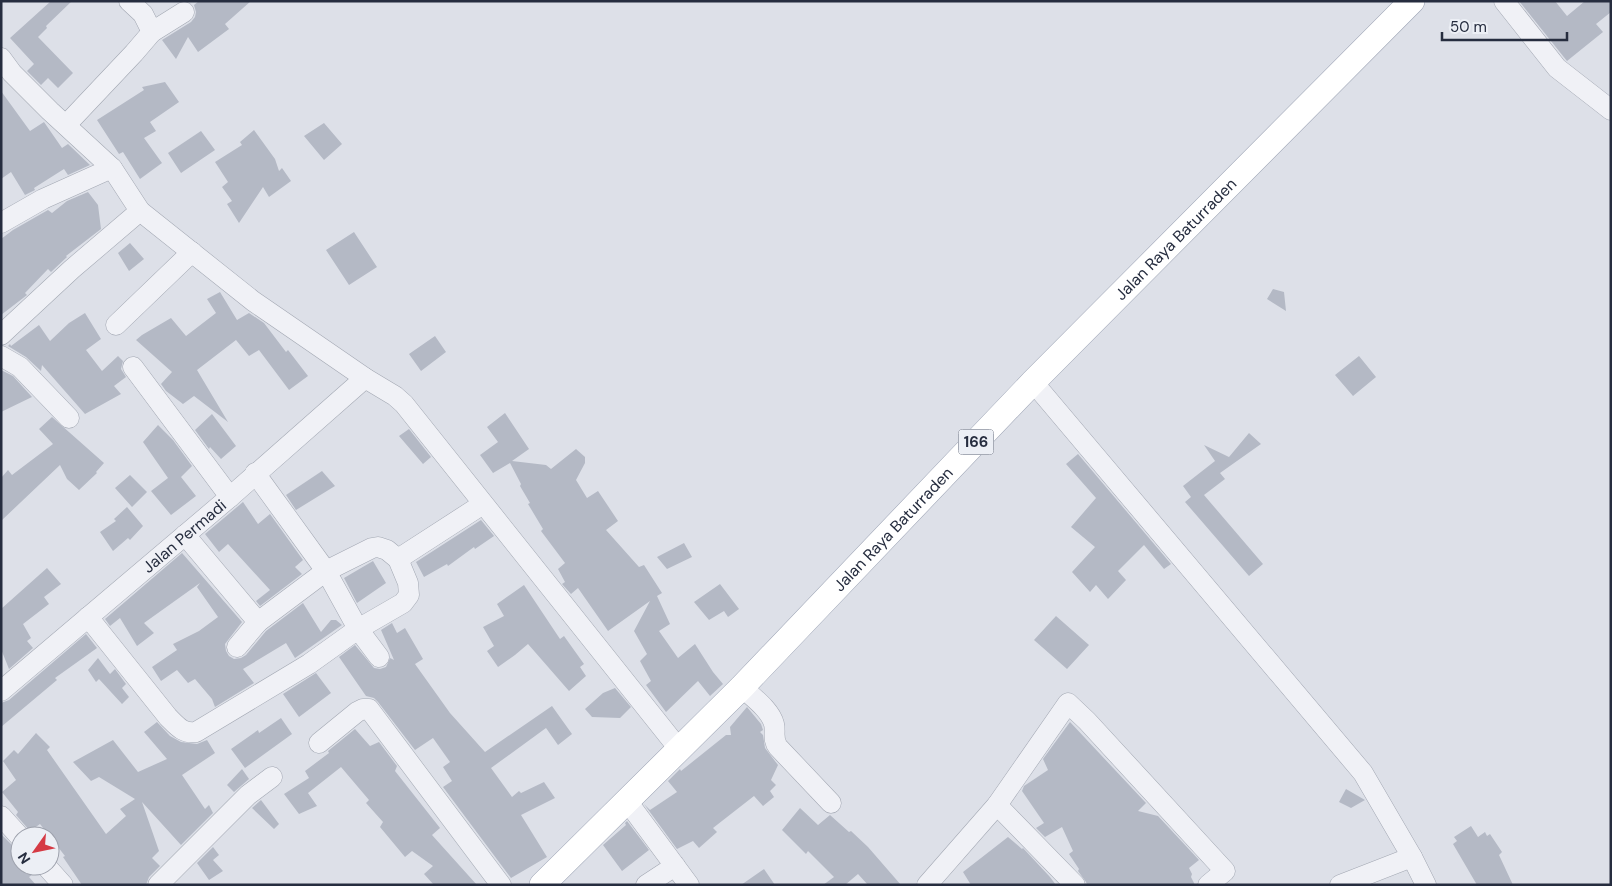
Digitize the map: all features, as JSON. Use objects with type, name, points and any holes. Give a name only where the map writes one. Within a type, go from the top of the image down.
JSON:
[{"type":"main road","name":"Jalan Raya Baturraden","points":[[542,885],[742,687],[1033,382],[1412,1]]},
{"type":"street","points":[[129,1],[143,14],[152,32]]},
{"type":"street","points":[[1504,1],[1557,68],[1611,110]]},
{"type":"street","points":[[66,125],[134,54],[152,32],[184,12]]},
{"type":"street","points":[[1,58],[12,73],[112,168],[140,211],[253,301],[365,378],[395,396],[404,404],[679,749]]},
{"type":"street","points":[[1,223],[44,199],[112,168]]},
{"type":"street","points":[[1,335],[72,269],[140,211]]},
{"type":"street","points":[[116,325],[192,252]]},
{"type":"street","points":[[1,356],[20,367],[70,418]]},
{"type":"street","points":[[133,367],[230,497]]},
{"type":"street","name":"Jalan Permadi","points":[[1,691],[230,497],[365,378]]},
{"type":"street","points":[[1033,382],[1363,773],[1412,857],[1426,885]]},
{"type":"street","points":[[255,473],[326,571],[358,629],[378,657]]},
{"type":"street","points":[[398,559],[483,504]]},
{"type":"street","points":[[185,535],[258,622]]},
{"type":"street","points":[[88,617],[168,718],[180,730],[189,733],[196,732],[309,664],[358,629],[403,603],[409,595],[408,583],[398,559],[387,550],[378,547],[372,548],[326,571],[258,622],[237,647]]},
{"type":"street","points":[[742,687],[772,720],[774,738],[778,747],[832,803]]},
{"type":"street","points":[[927,885],[997,805],[1068,703],[1087,721],[1229,878],[1208,885]]},
{"type":"street","points":[[319,743],[357,712],[369,709],[501,885]]},
{"type":"street","points":[[158,885],[248,795],[272,776]]},
{"type":"street","points":[[627,801],[689,885]]},
{"type":"street","points":[[997,805],[1075,885]]},
{"type":"street","points":[[1,816],[10,826]]},
{"type":"street","points":[[1340,885],[1412,857]]},
{"type":"street","points":[[646,885],[675,866]]},
{"type":"building","points":[[51,1],[72,1],[46,26],[47,28],[38,37],[73,73],[58,88],[48,78],[41,85],[27,71],[34,64],[10,38]]},
{"type":"building","points":[[199,1],[251,1],[225,24],[229,29],[198,52],[188,37],[176,59],[162,40],[191,22],[196,12],[194,5]]},
{"type":"building","points":[[1519,1],[1555,1],[1567,16],[1585,1],[1611,1],[1611,12],[1596,24],[1603,32],[1567,61]]},
{"type":"building","points":[[165,82],[179,102],[150,122],[156,131],[144,138],[162,163],[140,179],[123,152],[119,154],[97,120],[144,90],[142,87]]},
{"type":"building","points":[[1,91],[30,131],[44,122],[62,148],[68,144],[90,165],[68,175],[64,169],[25,195],[11,172],[1,179]]},
{"type":"building","points":[[324,123],[342,144],[324,160],[304,136]]},
{"type":"building","points":[[254,130],[275,159],[279,171],[282,168],[291,181],[269,197],[263,187],[239,223],[227,204],[232,201],[222,187],[228,182],[215,162],[242,145],[240,142]]},
{"type":"building","points":[[201,131],[215,150],[181,173],[168,153]]},
{"type":"building","points":[[88,192],[98,205],[101,229],[66,256],[51,272],[48,269],[25,293],[27,295],[1,315],[1,239],[48,210],[52,213],[67,201]]},
{"type":"building","points":[[354,232],[377,267],[349,285],[326,250]]},
{"type":"building","points":[[130,243],[144,259],[129,271],[118,253]]},
{"type":"building","points":[[1273,289],[1284,292],[1286,311],[1267,299]]},
{"type":"building","points":[[220,292],[237,320],[249,313],[264,323],[286,352],[288,350],[308,376],[289,390],[259,350],[249,356],[236,340],[197,370],[228,422],[194,396],[183,404],[166,391],[161,384],[172,372],[136,340],[171,318],[186,336],[216,313],[207,299]]},
{"type":"building","points":[[85,313],[101,339],[86,350],[102,371],[118,356],[123,361],[121,369],[126,377],[114,386],[121,394],[85,414],[42,365],[41,371],[26,357],[8,346],[10,344],[11,346],[39,325],[50,341],[69,323]]},
{"type":"building","points":[[435,336],[446,352],[421,371],[409,354]]},
{"type":"building","points":[[1359,356],[1376,377],[1353,396],[1335,375]]},
{"type":"building","points":[[1,370],[13,376],[32,397],[1,412]]},
{"type":"building","points":[[505,413],[529,449],[512,461],[546,465],[551,469],[576,449],[585,457],[585,463],[576,480],[587,498],[598,491],[618,521],[606,530],[639,567],[644,565],[662,593],[657,596],[670,624],[659,631],[678,658],[695,644],[723,684],[710,696],[698,681],[666,712],[646,685],[651,681],[640,661],[647,654],[634,631],[650,601],[608,631],[578,588],[571,594],[562,584],[565,582],[558,569],[565,563],[541,531],[543,529],[528,504],[530,503],[510,463],[493,473],[480,455],[498,442],[487,427]]},
{"type":"building","points":[[212,414],[236,446],[221,459],[210,447],[209,449],[195,430]]},
{"type":"building","points":[[52,417],[104,463],[97,473],[79,490],[67,479],[60,465],[1,521],[1,478],[8,470],[12,475],[53,444],[39,429]]},
{"type":"building","points":[[158,425],[173,440],[192,466],[181,477],[196,496],[171,515],[151,491],[168,478],[143,442]]},
{"type":"building","points":[[409,429],[431,457],[423,464],[399,436]]},
{"type":"building","points":[[1249,433],[1261,444],[1220,473],[1225,479],[1204,495],[1263,564],[1249,576],[1185,502],[1191,497],[1183,486],[1215,461],[1204,445],[1229,457]]},
{"type":"building","points":[[1078,454],[1171,564],[1164,569],[1144,545],[1118,571],[1126,580],[1108,599],[1096,585],[1090,592],[1072,572],[1095,547],[1071,527],[1096,498],[1066,464]]},
{"type":"building","points":[[322,471],[335,486],[296,510],[286,495]]},
{"type":"building","points":[[130,475],[147,492],[132,507],[115,488]]},
{"type":"building","points":[[243,502],[258,524],[270,514],[303,560],[295,567],[302,574],[260,606],[256,601],[270,590],[228,544],[219,552],[205,534]]},
{"type":"building","points":[[127,507],[143,526],[130,540],[128,538],[113,551],[100,532],[116,521],[114,519]]},
{"type":"building","points":[[481,520],[494,536],[475,549],[474,547],[448,566],[447,564],[424,577],[416,562]]},
{"type":"building","points":[[684,543],[692,557],[667,569],[657,557]]},
{"type":"building","points":[[182,553],[242,622],[225,644],[229,656],[234,659],[246,655],[266,631],[303,603],[321,632],[331,620],[336,620],[342,625],[295,658],[286,643],[243,669],[254,683],[215,707],[212,699],[195,679],[188,683],[177,670],[161,681],[152,667],[177,650],[173,644],[199,631],[218,617],[197,587],[200,583],[144,623],[154,633],[137,646],[120,618],[110,626],[105,619]]},
{"type":"building","points":[[373,561],[386,583],[357,603],[344,578]]},
{"type":"building","points":[[47,568],[61,584],[44,597],[49,604],[23,624],[31,638],[27,641],[33,648],[9,669],[1,649],[1,609]]},
{"type":"building","points":[[720,584],[739,609],[728,617],[724,611],[709,620],[694,602]]},
{"type":"building","points":[[524,585],[560,639],[564,636],[584,664],[580,667],[586,676],[569,691],[528,644],[498,667],[487,651],[494,646],[483,627],[504,616],[497,604]]},
{"type":"building","points":[[1056,616],[1089,645],[1067,669],[1034,640]]},
{"type":"building","points":[[392,623],[397,633],[405,628],[423,659],[415,664],[450,713],[485,752],[552,706],[572,734],[558,745],[546,728],[491,768],[512,797],[519,791],[521,793],[544,782],[555,798],[521,815],[547,857],[511,878],[443,787],[452,781],[443,767],[450,762],[433,738],[415,750],[378,702],[374,698],[366,696],[339,657],[355,645],[374,668],[386,667],[390,658],[394,660],[381,630]]},
{"type":"building","points":[[86,634],[97,648],[55,678],[57,680],[1,727],[1,703],[9,700]]},
{"type":"building","points":[[98,658],[110,674],[115,669],[126,684],[122,688],[129,697],[122,704],[99,679],[96,682],[88,670]]},
{"type":"building","points":[[316,673],[331,693],[299,717],[283,694]]},
{"type":"building","points":[[615,688],[631,707],[620,718],[592,717],[585,709],[603,693]]},
{"type":"building","points":[[747,707],[761,724],[763,730],[760,732],[763,735],[765,748],[778,765],[771,780],[776,785],[770,791],[774,797],[763,806],[754,796],[713,828],[717,832],[699,848],[693,841],[677,849],[644,804],[650,810],[677,792],[668,781],[680,769],[681,771],[726,735],[731,735],[730,727]]},
{"type":"building","points":[[281,718],[292,734],[245,768],[231,749],[258,730],[259,733]]},
{"type":"building","points":[[157,722],[170,736],[181,742],[197,744],[207,740],[215,753],[182,775],[205,809],[209,805],[213,813],[181,845],[142,802],[159,851],[152,858],[160,866],[149,877],[146,885],[82,885],[60,850],[60,826],[42,826],[40,824],[37,826],[26,826],[16,815],[18,812],[2,792],[16,780],[3,761],[14,750],[18,754],[36,733],[50,747],[47,750],[106,834],[126,816],[120,809],[135,799],[99,777],[91,781],[73,762],[113,740],[138,772],[167,759],[144,732]]},
{"type":"building","points":[[1070,722],[1146,803],[1138,811],[1158,816],[1199,860],[1189,868],[1195,885],[1087,885],[1069,854],[1073,851],[1062,827],[1045,837],[1036,828],[1044,823],[1022,791],[1024,786],[1048,770],[1043,759]]},
{"type":"building","points":[[355,729],[370,746],[379,742],[397,766],[395,771],[440,828],[432,835],[477,885],[434,885],[424,874],[433,866],[412,851],[405,857],[380,827],[383,822],[366,803],[369,800],[341,767],[308,793],[317,806],[299,814],[284,794],[309,778],[305,771],[329,753],[328,751]]},
{"type":"building","points":[[242,769],[249,779],[234,792],[227,785]]},
{"type":"building","points":[[1346,789],[1365,800],[1351,808],[1339,802]]},
{"type":"building","points":[[261,800],[279,824],[274,829],[252,808]]},
{"type":"building","points":[[800,808],[818,825],[830,815],[849,832],[851,831],[868,847],[901,885],[868,885],[858,874],[845,885],[823,885],[834,877],[808,851],[806,854],[782,830]]},
{"type":"building","points":[[627,821],[649,850],[622,871],[603,845],[626,825]]},
{"type":"building","points":[[1471,826],[1478,837],[1485,832],[1487,836],[1490,834],[1502,852],[1499,855],[1513,885],[1477,885],[1453,844],[1457,841],[1454,837]]},
{"type":"building","points":[[1,834],[10,843],[10,876],[30,876],[29,877],[36,885],[1,885]]},
{"type":"building","points":[[1008,837],[1023,848],[1056,885],[971,885],[963,872]]},
{"type":"building","points":[[213,847],[219,855],[213,860],[223,871],[209,880],[197,863]]},
{"type":"building","points":[[764,869],[775,885],[741,885]]}]
